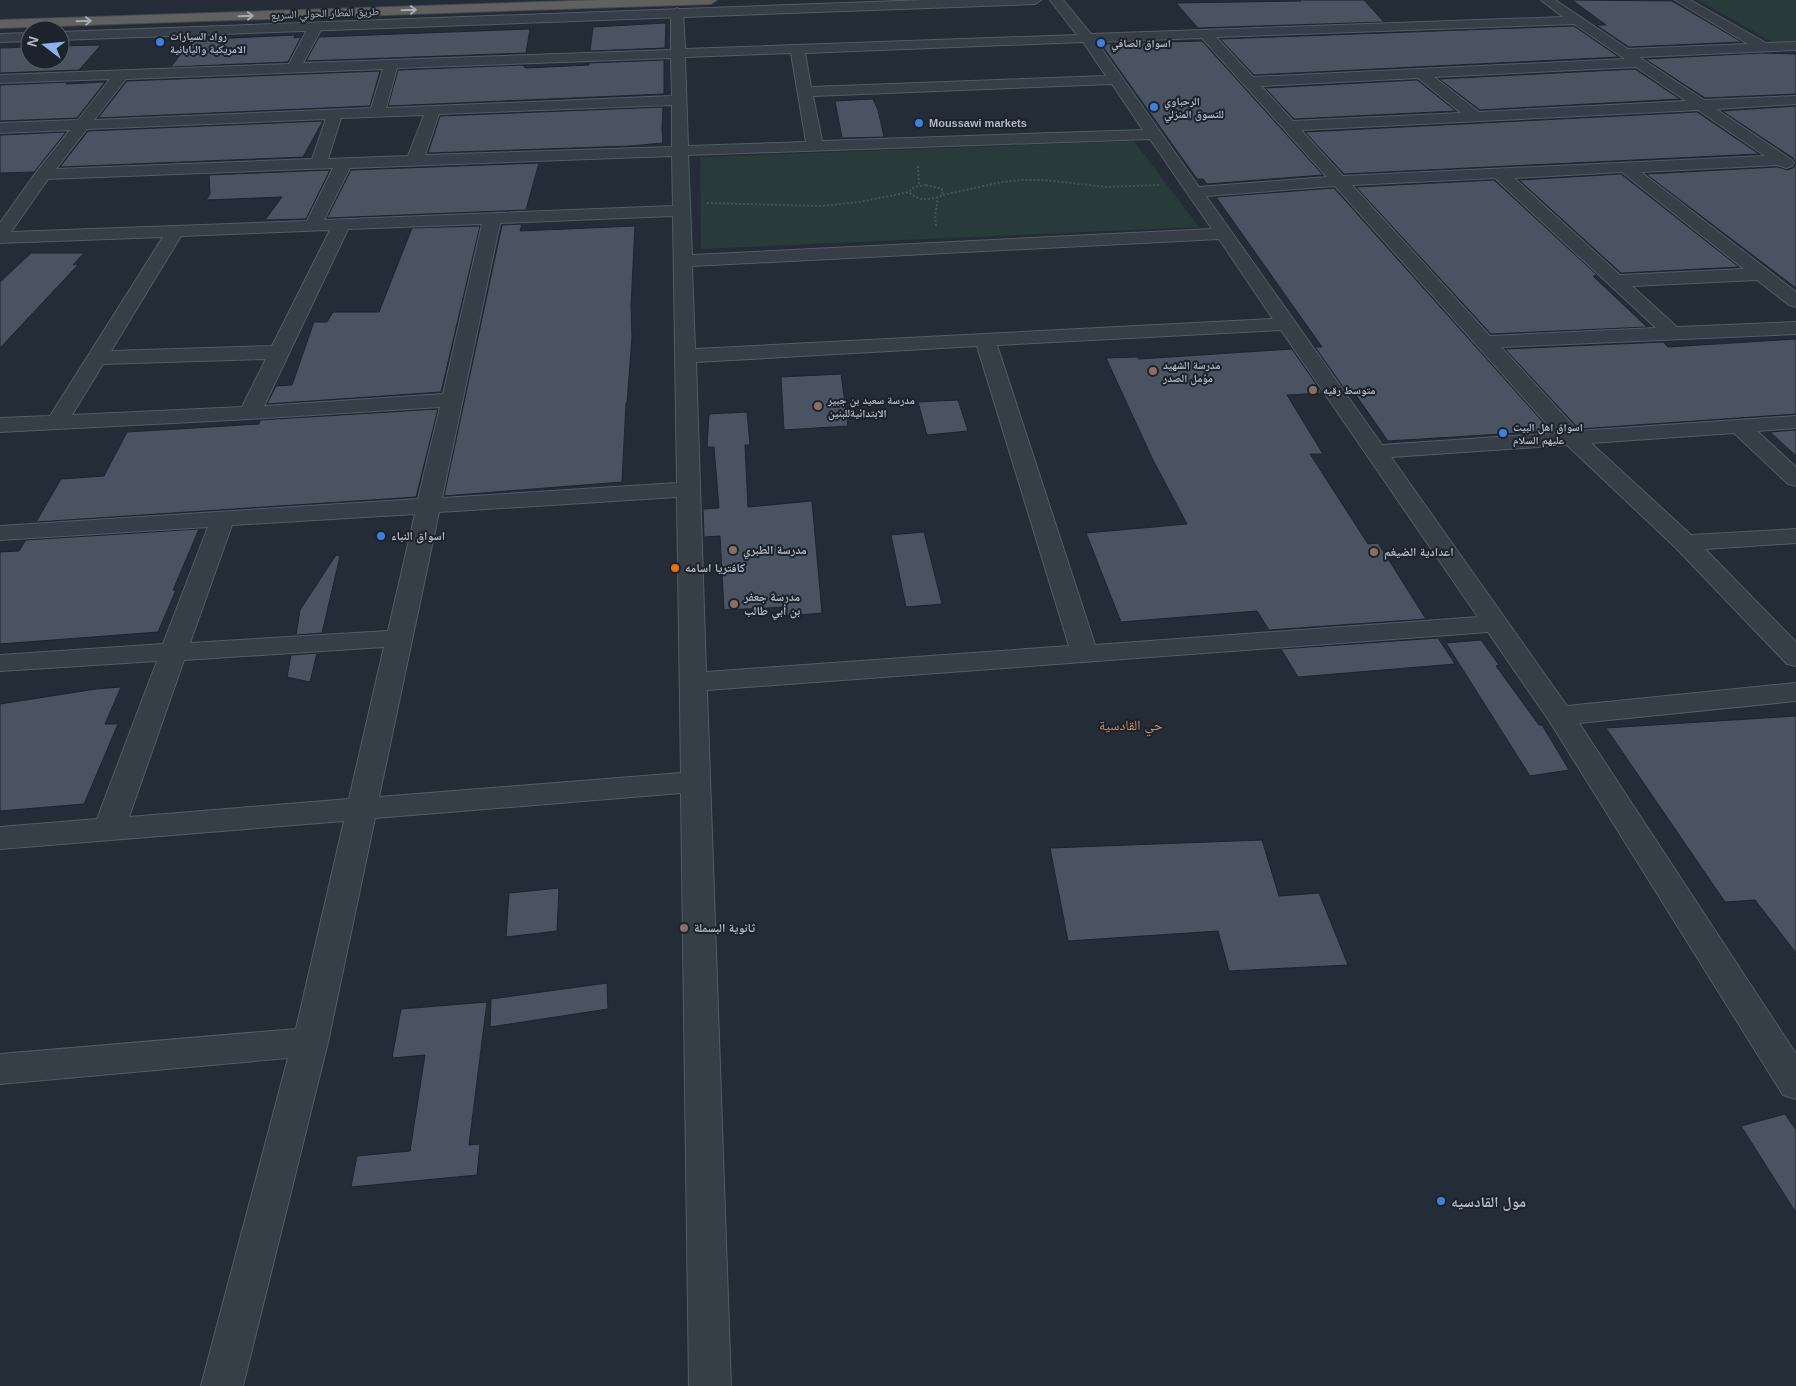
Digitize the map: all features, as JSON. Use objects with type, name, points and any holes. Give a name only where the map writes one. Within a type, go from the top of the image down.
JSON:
[{"type":"highway","name":"طريق المطار الحولي السريع","points":[[0,11],[373,0]]},
{"type":"highway","name":"طريق المطار الحولي السريع","points":[[0,24],[711,0]]},
{"type":"highway","points":[[183,18],[217,31]]},
{"type":"street","points":[[70,36],[1035,0]]},
{"type":"street","points":[[1056,0],[1087,38],[1560,716],[1796,1084]]},
{"type":"street","points":[[1547,0],[1796,169]]},
{"type":"street","points":[[1681,0],[1762,47]]},
{"type":"street","points":[[677,12],[710,1386]]},
{"type":"street","points":[[0,79],[1577,20]]},
{"type":"street","points":[[294,68],[315,28]]},
{"type":"street","points":[[1206,34],[1572,438],[1685,543],[1796,658]]},
{"type":"street","points":[[0,38],[20,37]]},
{"type":"street","points":[[1625,53],[1796,46]]},
{"type":"street","points":[[797,49],[815,146]]},
{"type":"street","points":[[1250,82],[1639,63]]},
{"type":"street","points":[[377,113],[390,64]]},
{"type":"street","points":[[1420,73],[1476,117]]},
{"type":"street","points":[[0,236],[43,174],[84,125],[122,74]]},
{"type":"street","points":[[805,92],[1116,80]]},
{"type":"street","points":[[0,128],[679,100]]},
{"type":"street","points":[[1290,126],[1796,100]]},
{"type":"street","points":[[415,160],[433,110]]},
{"type":"street","points":[[318,164],[335,114]]},
{"type":"street","points":[[43,174],[1153,134]]},
{"type":"street","points":[[1191,188],[1782,160]]},
{"type":"street","points":[[313,225],[344,163]]},
{"type":"street","points":[[1626,167],[1796,301]]},
{"type":"street","points":[[1499,173],[1672,333]]},
{"type":"street","points":[[0,236],[492,218],[681,207]]},
{"type":"street","points":[[222,1386],[310,1042],[492,218]]},
{"type":"street","points":[[250,413],[342,223]]},
{"type":"street","points":[[57,422],[175,231]]},
{"type":"street","points":[[683,261],[1223,234]]},
{"type":"street","points":[[1615,281],[1762,274]]},
{"type":"street","points":[[685,356],[1285,324]]},
{"type":"street","points":[[1486,342],[1796,328]]},
{"type":"street","points":[[985,340],[1084,653]]},
{"type":"street","points":[[97,358],[280,352]]},
{"type":"street","points":[[0,426],[451,400]]},
{"type":"street","points":[[1374,452],[1796,422]]},
{"type":"street","points":[[1739,426],[1796,479]]},
{"type":"street","points":[[0,533],[428,504],[688,489]]},
{"type":"street","points":[[109,829],[223,518]]},
{"type":"street","points":[[1685,543],[1796,536]]},
{"type":"street","points":[[692,682],[1494,624]]},
{"type":"street","points":[[0,664],[399,638]]},
{"type":"street","points":[[1560,716],[1796,692]]},
{"type":"street","points":[[0,838],[695,782]]},
{"type":"street","points":[[0,1069],[310,1042]]},
{"type":"path","points":[[909,192],[914,197],[927,199],[942,194],[1002,182],[1022,180],[1121,187],[1191,188]]},
{"type":"path","points":[[681,207],[821,206],[860,202],[909,192],[914,187],[926,185],[942,189],[942,194]]},
{"type":"shaded area","points":[[1698,0],[1796,0],[1796,41],[1772,42]]},
{"type":"shaded area","points":[[1134,141],[1199,227],[701,249],[700,157]]},
{"type":"building","points":[[1364,0],[1384,22],[1198,28],[1176,3],[1301,1]]},
{"type":"building","points":[[1572,0],[1672,1],[1742,42],[1629,47],[1596,25],[1606,25]]},
{"type":"building","points":[[666,23],[665,48],[590,51],[593,27]]},
{"type":"building","points":[[1574,26],[1619,57],[1254,75],[1220,39]]},
{"type":"building","points":[[530,29],[526,53],[306,61],[319,37]]},
{"type":"building","points":[[295,35],[294,38],[301,37],[288,62],[171,67],[191,40]]},
{"type":"building","points":[[1202,41],[1323,175],[1207,184],[1203,179],[1197,179],[1101,44]]},
{"type":"building","points":[[101,45],[79,70],[0,73],[0,48],[20,47],[20,70],[70,70],[70,46]]},
{"type":"building","points":[[1762,53],[1796,54],[1796,94],[1705,98],[1645,59]]},
{"type":"building","points":[[664,60],[664,94],[388,106],[398,70],[524,65],[527,68]]},
{"type":"building","points":[[1635,69],[1680,99],[1480,110],[1439,79]]},
{"type":"building","points":[[380,71],[370,106],[98,118],[127,81]]},
{"type":"building","points":[[1417,80],[1456,111],[1294,119],[1265,88]]},
{"type":"building","points":[[68,82],[66,84],[105,82],[77,118],[0,121],[0,85]]},
{"type":"building","points":[[873,99],[878,110],[884,137],[842,138],[835,101]]},
{"type":"building","points":[[1796,106],[1796,164],[1793,158],[1722,111]]},
{"type":"building","points":[[663,107],[663,143],[630,146],[428,153],[440,116]]},
{"type":"building","points":[[1697,112],[1759,154],[1344,174],[1305,132]]},
{"type":"building","points":[[323,121],[303,157],[60,167],[88,131]]},
{"type":"building","points":[[66,132],[34,172],[0,173],[0,135]]},
{"type":"building","points":[[539,163],[526,210],[327,218],[351,170]]},
{"type":"building","points":[[1796,164],[1796,288],[1646,174],[1778,167],[1787,170],[1793,168]]},
{"type":"building","points":[[330,170],[306,219],[265,220],[282,197],[206,200],[210,194],[209,175]]},
{"type":"building","points":[[1621,174],[1739,267],[1621,273],[1519,180]]},
{"type":"building","points":[[1494,180],[1597,275],[1593,276],[1647,327],[1491,334],[1356,187]]},
{"type":"building","points":[[1334,188],[1551,431],[1388,441],[1353,391],[1346,391],[1315,347],[1322,347],[1216,197]]},
{"type":"building","points":[[522,224],[520,231],[635,226],[631,306],[632,337],[622,482],[444,496],[502,225]]},
{"type":"building","points":[[480,226],[441,392],[267,404],[276,386],[292,385],[314,322],[327,322],[333,312],[379,312],[412,228]]},
{"type":"building","points":[[31,253],[84,253],[73,265],[78,264],[77,266],[0,348],[0,282]]},
{"type":"building","points":[[1796,339],[1796,414],[1579,429],[1505,349],[1663,342],[1668,347]]},
{"type":"building","points":[[1292,349],[1322,393],[1287,395],[1323,454],[1310,454],[1368,544],[1378,543],[1426,619],[1269,630],[1257,611],[1121,622],[1086,533],[1187,524],[1153,460],[1106,358],[1138,357],[1139,359]]},
{"type":"building","points":[[841,374],[848,426],[784,430],[781,377]]},
{"type":"building","points":[[958,400],[968,431],[927,435],[918,402]]},
{"type":"building","points":[[438,409],[416,497],[36,522],[61,479],[104,476],[127,432],[259,424],[260,420]]},
{"type":"building","points":[[747,412],[750,445],[745,445],[748,507],[812,501],[822,613],[787,616],[787,607],[724,610],[720,536],[704,537],[703,509],[719,508],[714,447],[707,447],[709,414]]},
{"type":"building","points":[[1796,430],[1796,456],[1770,432]]},
{"type":"building","points":[[199,529],[173,590],[176,590],[158,632],[0,644],[0,552],[19,551],[26,540]]},
{"type":"building","points":[[924,532],[942,604],[906,607],[891,535]]},
{"type":"building","points":[[336,555],[340,556],[322,633],[296,635],[300,610]]},
{"type":"building","points":[[1438,638],[1455,664],[1298,677],[1281,649]]},
{"type":"building","points":[[1481,640],[1499,665],[1496,666],[1539,725],[1542,725],[1569,770],[1530,776],[1446,643]]},
{"type":"building","points":[[317,653],[310,682],[287,677],[291,655]]},
{"type":"building","points":[[121,687],[105,724],[118,724],[84,804],[0,811],[0,704]]},
{"type":"building","points":[[1796,716],[1796,953],[1755,900],[1725,902],[1606,728]]},
{"type":"building","points":[[1262,840],[1279,896],[1319,893],[1348,965],[1229,971],[1218,931],[1068,941],[1050,848]]},
{"type":"building","points":[[559,888],[557,931],[506,937],[509,893]]},
{"type":"building","points":[[607,983],[608,1009],[490,1027],[491,999]]},
{"type":"building","points":[[487,1002],[469,1145],[480,1144],[477,1175],[351,1187],[357,1156],[410,1151],[425,1055],[392,1058],[401,1009]]},
{"type":"building","points":[[1785,1114],[1796,1130],[1796,1213],[1741,1126]]},
{"type":"place","name":"رواد السيارات الامريكية واليابانية","points":[[160,42]]},
{"type":"place","name":"اسواق الصافي","points":[[1101,43]]},
{"type":"place","name":"الرحباوي للتسوق المنزلي","points":[[1154,107]]},
{"type":"place","name":"Moussawi markets","points":[[919,123]]},
{"type":"place","name":"مدرسة الشهيد مؤمل الصدر","points":[[1153,371]]},
{"type":"place","name":"متوسط رقيه","points":[[1313,390]]},
{"type":"place","name":"مدرسة سعيد بن جبير الابتدائيةللبنين","points":[[818,406]]},
{"type":"place","name":"اسواق اهل البيت عليهم السلام","points":[[1503,433]]},
{"type":"place","name":"اسواق النباء","points":[[381,536]]},
{"type":"place","name":"مدرسة الطبري","points":[[733,550]]},
{"type":"place","name":"اعدادية الضيغم","points":[[1374,552]]},
{"type":"place","name":"كافتريا اسامه","points":[[675,568]]},
{"type":"place","name":"مدرسة جعفر بن أبي طالب","points":[[734,604]]},
{"type":"place","name":"ثانوية البسملة","points":[[684,928]]},
{"type":"place","name":"مول القادسيه","points":[[1441,1201]]},
{"type":"district","name":"حي القادسية","points":[[1131,725]]}]
